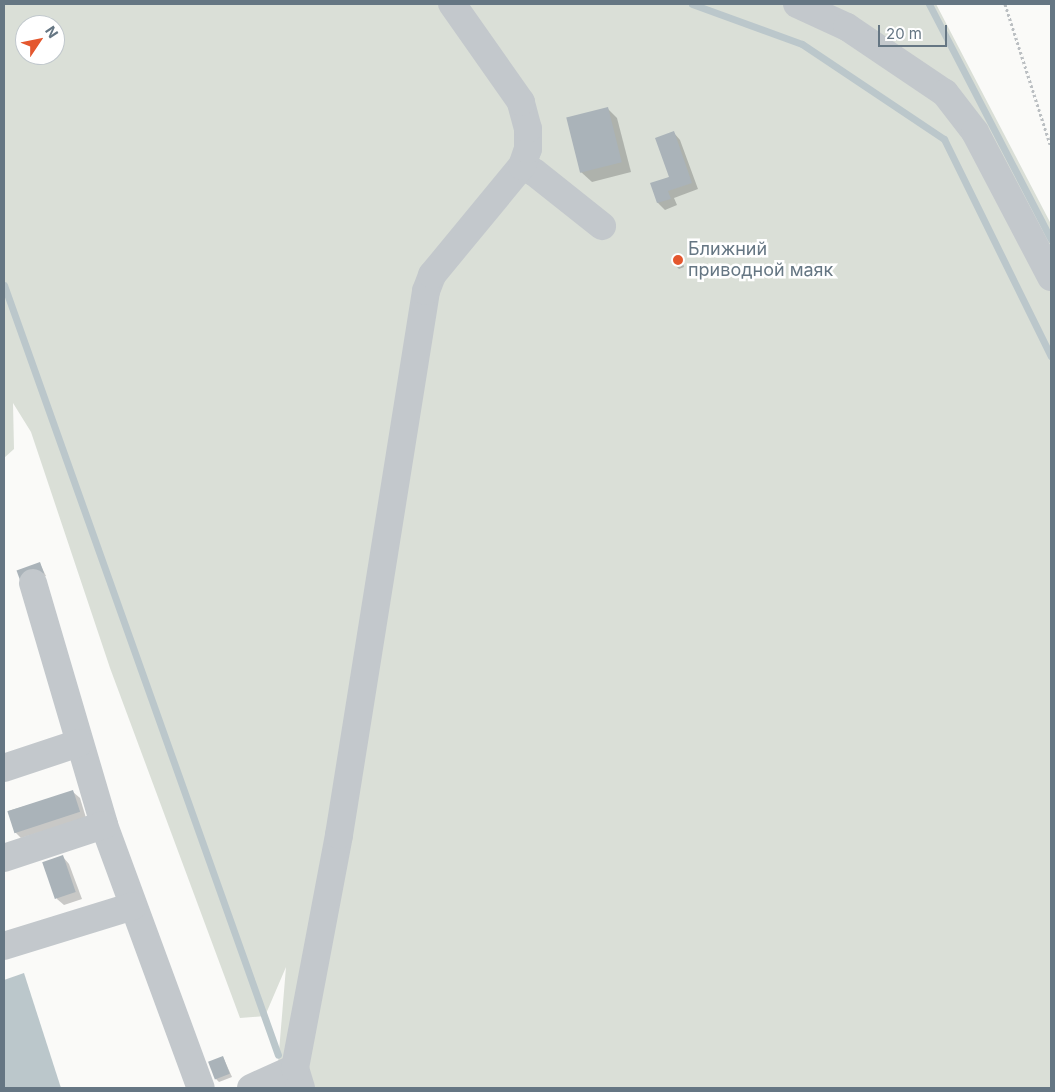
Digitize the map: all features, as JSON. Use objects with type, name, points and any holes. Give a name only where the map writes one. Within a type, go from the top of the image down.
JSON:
[{"type":"lane","points":[[251,1088],[298,1078],[339,835],[426,290],[432,275],[522,166],[528,149],[528,129],[521,102],[452,4]]},
{"type":"lane","points":[[797,4],[847,27],[945,93],[975,132],[1051,278]]},
{"type":"lane","points":[[522,166],[534,172],[602,226]]},
{"type":"lane","points":[[33,582],[104,825],[201,1088]]},
{"type":"lane","points":[[4,768],[80,743]]},
{"type":"lane","points":[[4,858],[104,825]]},
{"type":"lane","points":[[4,946],[133,906]]},
{"type":"path","points":[[1005,4],[1051,147]]},
{"type":"shaded area","points":[[4,4],[936,4],[1051,224],[1051,1088],[276,1088],[286,967],[265,1016],[240,1018],[110,668],[31,432],[13,403],[14,449],[4,458]]},
{"type":"shaded area","points":[[24,973],[61,1088],[4,1088],[4,980]]},
{"type":"building","points":[[608,107],[622,162],[580,173],[566,117]]},
{"type":"building","points":[[674,131],[692,183],[668,191],[671,199],[657,203],[650,183],[669,177],[655,138]]},
{"type":"building","name":"Ближний приводной маяк","points":[[681,255],[684,263],[676,267],[673,258]]},
{"type":"building","points":[[40,562],[44,573],[21,582],[17,571]]},
{"type":"building","points":[[73,790],[80,812],[14,833],[7,811]]},
{"type":"building","points":[[63,855],[76,892],[55,899],[42,862]]},
{"type":"building","points":[[223,1056],[230,1074],[215,1079],[208,1062]]},
{"type":"waterway","points":[[692,4],[802,44],[944,139],[1051,356]]},
{"type":"waterway","points":[[929,4],[1051,239]]},
{"type":"waterway","points":[[4,285],[278,1055]]},
{"type":"place","name":"Ближний приводной маяк","points":[[678,260]]}]
